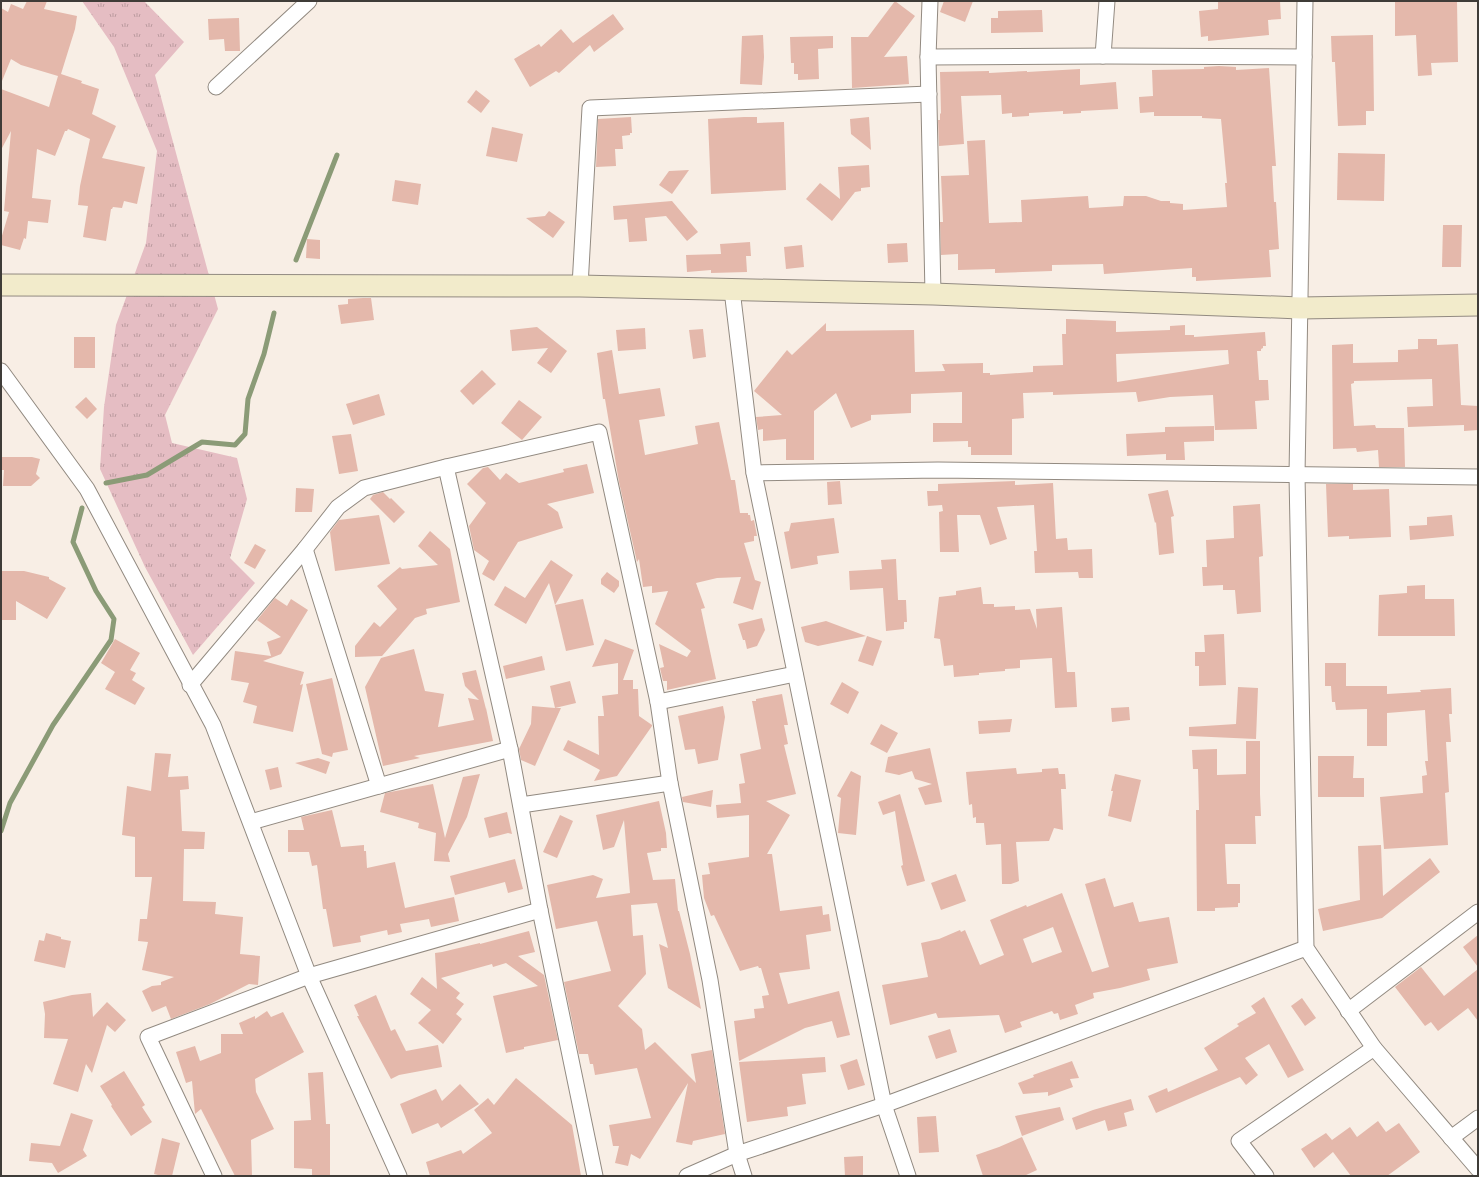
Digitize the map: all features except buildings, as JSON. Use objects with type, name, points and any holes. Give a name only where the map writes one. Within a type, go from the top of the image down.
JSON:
[{"type":"street","points":[[216,87],[309,1]]},
{"type":"street","points":[[930,1],[928,57],[933,294]]},
{"type":"street","points":[[1103,56],[1107,1]]},
{"type":"street","points":[[1304,1],[1297,475],[1306,948],[1374,1048],[1478,1169]]},
{"type":"street","points":[[928,57],[1304,57]]},
{"type":"street","points":[[580,286],[590,108],[929,94]]},
{"type":"street","points":[[1,285],[580,286],[933,294],[1300,308],[1478,306]]},
{"type":"street","points":[[732,290],[754,473],[884,1105],[908,1176]]},
{"type":"street","points":[[1,371],[87,489],[190,685],[213,725],[309,976],[399,1176]]},
{"type":"street","points":[[190,685],[305,549],[338,507],[364,488],[446,467],[599,432],[658,702],[670,783],[710,980],[737,1154],[744,1176]]},
{"type":"street","points":[[446,467],[510,749],[540,910],[595,1176]]},
{"type":"street","points":[[754,473],[938,470],[1478,477]]},
{"type":"street","points":[[305,549],[379,786]]},
{"type":"street","points":[[658,702],[795,674]]},
{"type":"street","points":[[250,822],[510,749]]},
{"type":"street","points":[[521,805],[670,783]]},
{"type":"street","points":[[214,1176],[148,1037],[309,976],[540,910]]},
{"type":"street","points":[[1348,1011],[1478,912]]},
{"type":"street","points":[[687,1176],[737,1154],[884,1105],[1306,948]]},
{"type":"street","points":[[1266,1176],[1239,1141],[1374,1048]]},
{"type":"street","points":[[1451,1138],[1478,1118]]},
{"type":"green space","points":[[82,1],[144,1],[184,42],[155,75],[218,309],[165,415],[172,443],[237,458],[247,499],[230,558],[255,583],[193,655],[145,567],[100,469],[104,407],[116,325],[146,243],[157,151],[114,47]]},
{"type":"waterway","points":[[296,260],[337,155]]},
{"type":"waterway","points":[[106,483],[147,475],[202,442],[235,445],[245,434],[248,399],[264,354],[274,313]]},
{"type":"waterway","points":[[1,831],[10,803],[53,725],[111,640],[114,619],[96,591],[73,542],[82,508]]}]
